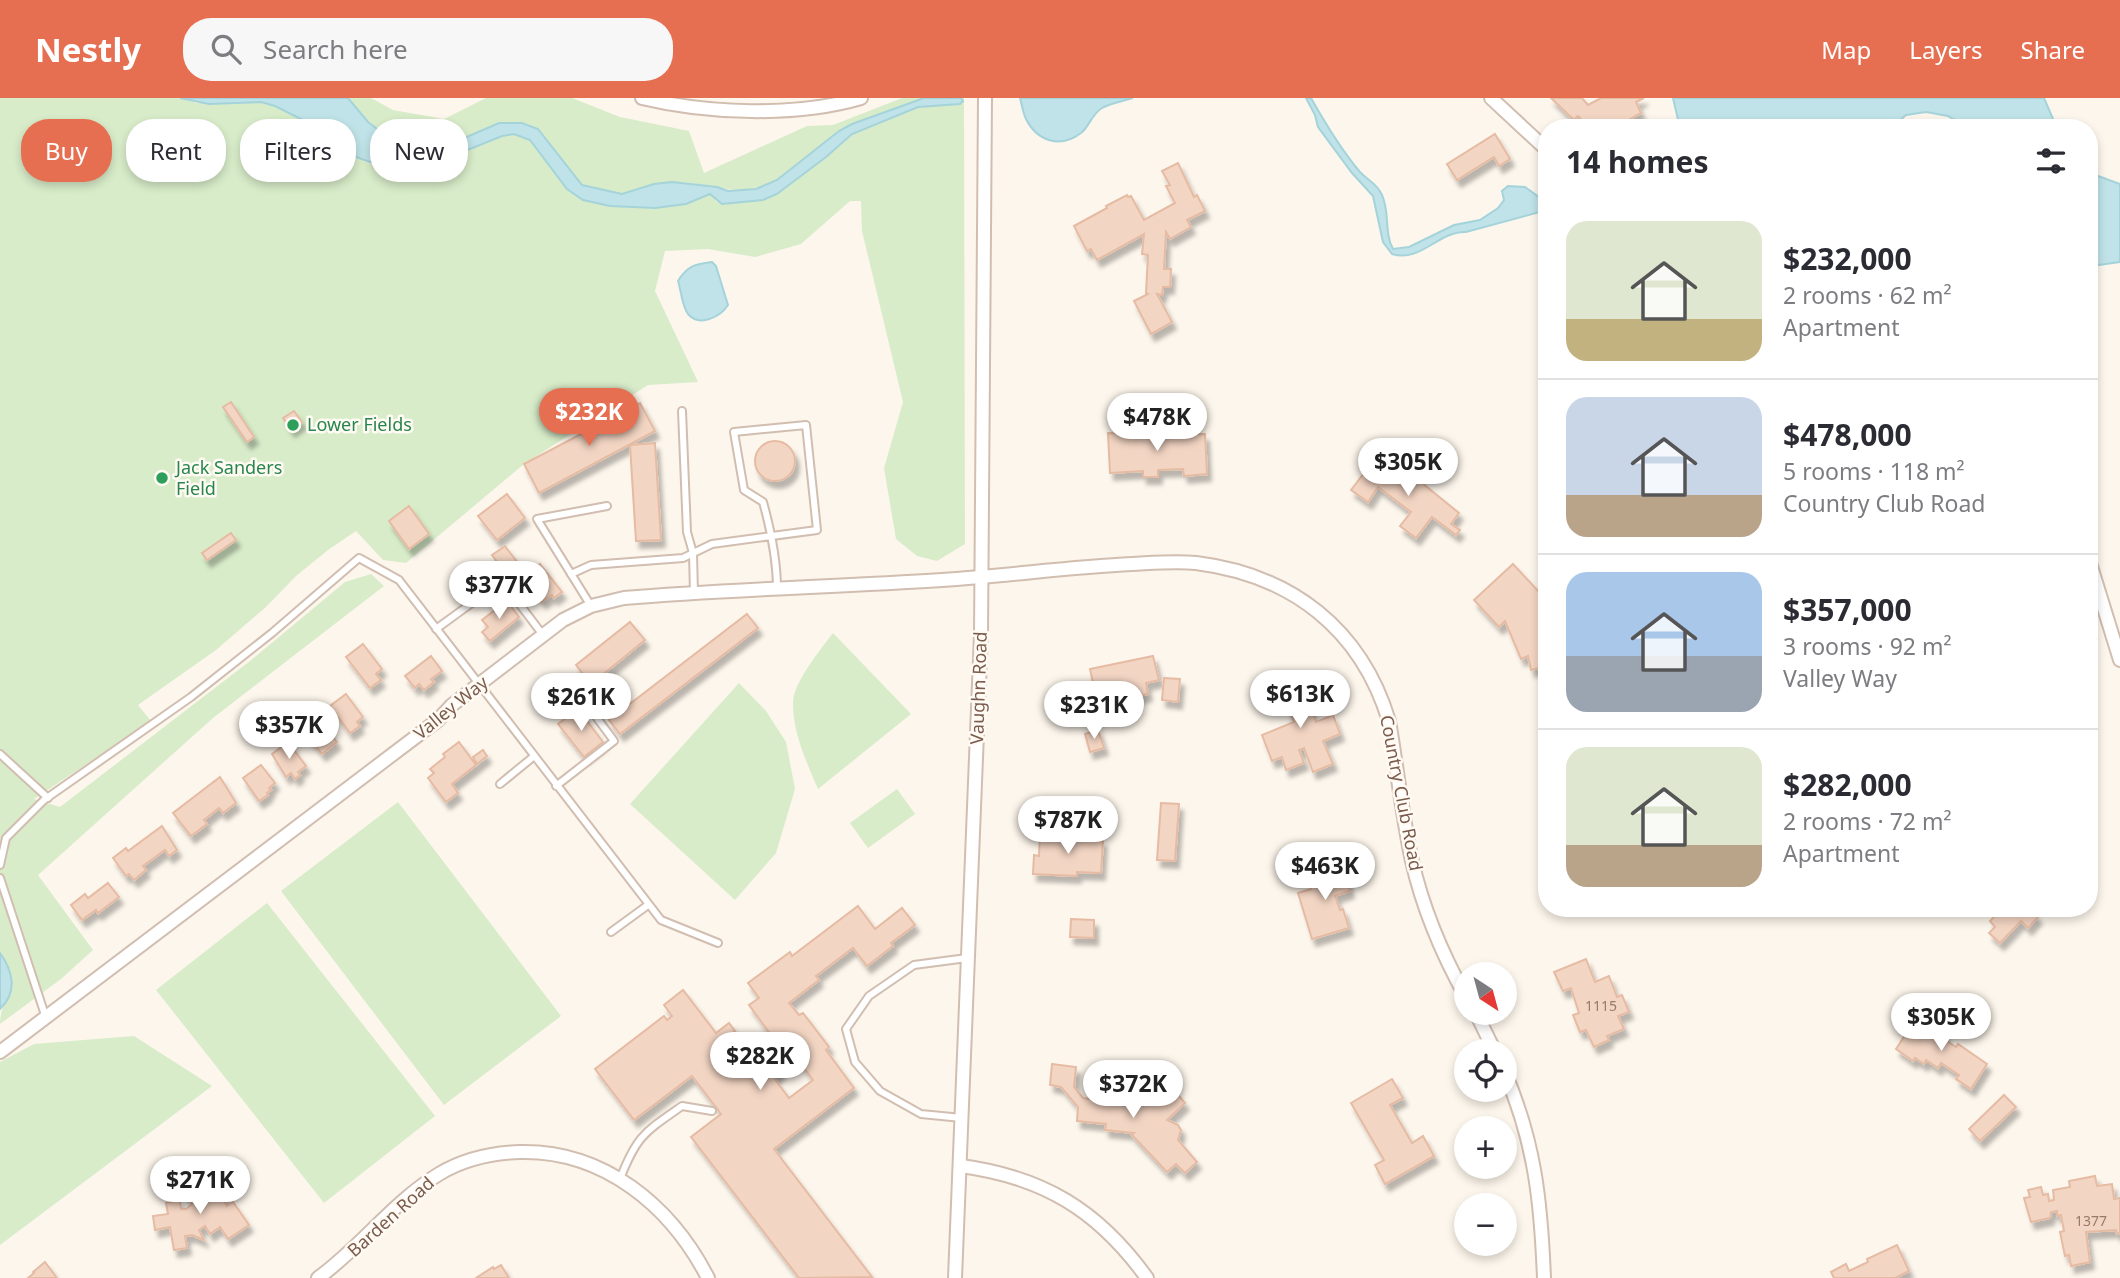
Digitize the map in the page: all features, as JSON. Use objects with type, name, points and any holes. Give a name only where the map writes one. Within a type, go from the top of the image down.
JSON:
[{"type":"street","points":[[642,98],[706,108],[752,110],[812,108],[861,98]]},
{"type":"street","points":[[1491,98],[1538,142]]},
{"type":"street","name":"Vaughn Road","points":[[956,1278],[983,577],[985,102]]},
{"type":"street","name":"Country Club Road","points":[[983,577],[1084,566],[1194,563],[1251,576],[1306,603],[1323,616],[1361,658],[1383,702],[1389,721],[1412,860],[1420,892],[1441,948],[1454,973]]},
{"type":"street","name":"Valley Way","points":[[0,1052],[401,748],[543,635],[563,620],[591,606],[624,598],[983,577]]},
{"type":"street","points":[[2098,589],[2120,660]]},
{"type":"street","points":[[1516,1102],[1524,1121],[1535,1169],[1541,1215],[1544,1278]]},
{"type":"street","name":"Barden Road","points":[[318,1278],[346,1257],[418,1188],[440,1173],[481,1156],[521,1152],[575,1158],[620,1179],[667,1217],[698,1259],[708,1278]]},
{"type":"street","points":[[961,1166],[1013,1175],[1055,1192],[1101,1225],[1147,1278]]},
{"type":"lane","points":[[682,411],[687,532],[693,553],[694,594]]},
{"type":"lane","points":[[571,574],[591,565],[683,558],[712,544],[772,536],[817,530],[806,425],[734,432],[744,490],[764,502],[772,536],[777,565],[777,589]]},
{"type":"lane","points":[[591,606],[537,519],[607,506]]},
{"type":"lane","points":[[0,865],[6,838],[48,797],[191,697],[272,633],[359,558],[399,580],[661,920],[718,943]]},
{"type":"lane","points":[[436,629],[502,581],[543,635]]},
{"type":"lane","points":[[556,786],[614,741],[597,718],[608,710]]},
{"type":"lane","points":[[0,754],[48,797]]},
{"type":"lane","points":[[500,784],[533,757]]},
{"type":"lane","points":[[0,878],[46,1018]]},
{"type":"lane","points":[[611,932],[648,905]]},
{"type":"lane","points":[[962,1118],[921,1114],[880,1091],[855,1062],[846,1029],[869,996],[914,965],[969,958]]},
{"type":"lane","points":[[620,1179],[630,1152],[642,1135],[682,1106],[712,1111]]},
{"type":"green space","name":"Lower Fields","points":[[0,98],[180,98],[197,103],[262,102],[301,119],[240,119],[240,182],[356,182],[356,157],[370,164],[370,182],[468,182],[468,150],[514,134],[530,140],[567,189],[583,200],[610,206],[655,208],[686,204],[711,194],[717,202],[790,184],[852,134],[918,107],[960,104],[963,101],[961,98],[964,98],[965,544],[937,561],[917,556],[896,539],[884,468],[903,402],[862,231],[861,201],[850,201],[801,244],[755,257],[708,249],[665,251],[655,291],[698,382],[648,385],[524,464],[406,563],[383,560],[356,531],[296,576],[266,607],[216,650],[138,705],[151,721],[34,799],[60,807],[250,661],[345,582],[371,574],[384,586],[213,718],[38,875],[93,950],[61,979],[0,1024],[12,983],[8,965],[0,953]]},
{"type":"green space","points":[[348,98],[371,98],[393,110],[444,119],[370,119],[370,123]]},
{"type":"green space","points":[[486,98],[572,98],[620,117],[689,131],[704,173],[807,126],[833,125],[902,98],[924,98],[852,124],[839,131],[777,180],[764,186],[738,190],[674,182],[622,194],[588,188],[573,177],[549,142],[534,127],[518,122],[506,123],[468,136],[468,119],[444,119]]},
{"type":"green space","points":[[833,633],[911,714],[818,789],[798,737],[793,704],[802,677]]},
{"type":"green space","points":[[739,683],[766,711],[786,742],[795,789],[776,853],[735,900],[630,804]]},
{"type":"green space","points":[[897,789],[915,814],[868,848],[850,823]]},
{"type":"green space","points":[[398,802],[561,1016],[444,1105],[281,891]]},
{"type":"green space","points":[[267,903],[435,1116],[324,1203],[156,990]]},
{"type":"green space","points":[[134,1036],[212,1086],[0,1245],[0,1062],[34,1044]]},
{"type":"water","points":[[180,98],[348,98],[370,124],[370,162],[356,157],[356,119],[301,119],[261,102],[209,104]]},
{"type":"water","points":[[924,98],[961,98],[963,101],[960,104],[918,107],[852,134],[777,194],[763,200],[722,204],[710,194],[686,204],[655,208],[610,206],[583,200],[567,189],[530,140],[514,134],[468,150],[468,136],[499,123],[522,123],[538,129],[582,185],[622,194],[654,184],[672,182],[717,187],[728,191],[756,189],[777,180],[839,131],[852,124]]},
{"type":"water","points":[[1020,98],[1133,98],[1102,108],[1081,133],[1065,141],[1057,141],[1036,133],[1025,117]]},
{"type":"water","points":[[1306,98],[1311,98],[1347,155],[1380,191],[1386,208],[1393,249],[1409,247],[1454,225],[1480,220],[1498,208],[1504,200],[1502,191],[1508,186],[1525,187],[1538,196],[1538,212],[1456,233],[1412,254],[1392,254],[1383,242],[1373,196],[1318,127]]},
{"type":"water","points":[[1673,98],[2044,98],[2053,119],[1953,119],[1926,112],[1906,115],[1901,119],[1678,119]]},
{"type":"water","points":[[2098,176],[2120,184],[2120,262],[2099,265]]},
{"type":"water","points":[[712,262],[716,266],[728,305],[710,319],[698,320],[686,311],[678,281],[692,267]]},
{"type":"water","points":[[0,953],[12,981],[9,996],[0,1009]]},
{"type":"building","points":[[1551,98],[1582,98],[1588,105],[1601,98],[1644,98],[1636,102],[1641,113],[1630,119],[1581,119],[1578,116],[1573,119]]},
{"type":"building","points":[[1495,134],[1510,159],[1499,166],[1494,157],[1457,180],[1447,164]]},
{"type":"building","points":[[1178,163],[1194,197],[1197,195],[1205,211],[1187,220],[1191,227],[1170,239],[1166,232],[1164,269],[1171,269],[1170,287],[1163,287],[1162,295],[1157,294],[1172,322],[1151,334],[1134,301],[1148,294],[1148,255],[1142,254],[1144,234],[1097,260],[1091,249],[1087,251],[1074,226],[1127,195],[1131,196],[1144,220],[1175,203],[1166,186],[1170,185],[1162,171]]},
{"type":"building","points":[[231,402],[254,437],[247,442],[223,407]]},
{"type":"building","points":[[640,403],[655,431],[539,493],[524,464]]},
{"type":"building","points":[[294,411],[302,422],[291,430],[283,418]]},
{"type":"building","points":[[1142,426],[1152,426],[1157,435],[1205,434],[1207,474],[1184,476],[1183,469],[1158,470],[1158,477],[1143,477],[1143,471],[1110,473],[1108,433],[1138,434]]},
{"type":"building","points":[[775,441],[789,447],[795,461],[789,475],[775,481],[761,475],[755,461],[761,447]]},
{"type":"building","points":[[655,443],[661,540],[636,541],[630,445]]},
{"type":"building","points":[[1395,461],[1459,513],[1451,524],[1460,530],[1456,535],[1432,517],[1416,538],[1400,526],[1411,512],[1378,487],[1368,502],[1351,490],[1371,464],[1385,474]]},
{"type":"building","points":[[507,494],[525,518],[497,540],[478,516]]},
{"type":"building","points":[[409,506],[429,534],[409,549],[389,521]]},
{"type":"building","points":[[231,533],[236,540],[207,560],[202,553]]},
{"type":"building","points":[[505,546],[524,571],[511,581],[492,555]]},
{"type":"building","points":[[540,564],[562,592],[542,602],[523,577]]},
{"type":"building","points":[[1513,564],[1538,591],[1538,668],[1531,670],[1528,656],[1521,659],[1505,621],[1499,627],[1474,600]]},
{"type":"building","points":[[507,601],[519,617],[490,641],[482,632],[488,627],[482,620]]},
{"type":"building","points":[[747,614],[758,628],[620,734],[609,720]]},
{"type":"building","points":[[630,622],[645,640],[591,684],[576,665]]},
{"type":"building","points":[[363,644],[382,669],[376,674],[381,680],[370,688],[346,657]]},
{"type":"building","points":[[431,656],[442,671],[431,679],[434,682],[424,690],[419,684],[415,688],[405,676]]},
{"type":"building","points":[[1153,656],[1159,680],[1146,683],[1148,694],[1118,701],[1116,692],[1096,696],[1090,669]]},
{"type":"building","points":[[1291,673],[1292,676],[1297,674],[1316,722],[1333,715],[1340,734],[1323,741],[1333,764],[1313,772],[1304,748],[1299,750],[1304,763],[1286,770],[1282,757],[1272,761],[1262,735],[1294,722],[1276,679]]},
{"type":"building","points":[[1164,678],[1180,679],[1178,702],[1162,700]]},
{"type":"building","points":[[346,694],[363,717],[357,722],[360,726],[350,733],[330,706]]},
{"type":"building","points":[[578,709],[603,742],[584,757],[558,724]]},
{"type":"building","points":[[315,714],[337,742],[322,754],[300,726]]},
{"type":"building","points":[[1098,730],[1104,748],[1090,752],[1085,734]]},
{"type":"building","points":[[288,742],[306,766],[298,772],[300,775],[295,779],[291,773],[286,777],[272,754]]},
{"type":"building","points":[[459,742],[476,765],[452,784],[458,793],[446,802],[428,778],[434,773],[430,769],[445,757],[443,754]]},
{"type":"building","points":[[483,750],[487,756],[477,764],[473,757]]},
{"type":"building","points":[[261,765],[275,783],[269,788],[271,790],[268,795],[259,801],[243,778]]},
{"type":"building","points":[[220,777],[236,803],[223,813],[219,808],[204,820],[207,824],[191,836],[173,813]]},
{"type":"building","points":[[1161,803],[1179,804],[1175,861],[1157,860]]},
{"type":"building","points":[[162,826],[177,850],[169,856],[165,850],[143,866],[146,870],[134,880],[129,874],[126,876],[113,858],[126,848],[128,851]]},
{"type":"building","points":[[1040,835],[1103,840],[1101,873],[1077,872],[1077,876],[1033,874],[1034,855],[1039,856]]},
{"type":"building","points":[[1343,865],[1350,891],[1335,896],[1340,910],[1343,909],[1349,928],[1312,939],[1298,893],[1311,889],[1307,876]]},
{"type":"building","points":[[108,883],[119,897],[98,913],[96,910],[82,920],[71,905],[85,894],[88,898]]},
{"type":"building","points":[[858,906],[875,929],[902,908],[915,925],[867,966],[853,948],[816,976],[819,980],[789,1003],[799,1015],[803,1013],[829,1047],[826,1050],[854,1088],[774,1149],[872,1277],[799,1278],[691,1137],[721,1114],[692,1076],[634,1120],[595,1069],[664,1016],[667,1020],[672,1016],[664,1005],[683,990],[716,1033],[729,1023],[735,1031],[728,1036],[742,1056],[738,1059],[741,1064],[762,1048],[781,1072],[774,1078],[789,1098],[813,1080],[782,1039],[777,1043],[749,1005],[759,998],[748,983],[790,952],[792,956]]},
{"type":"building","points":[[1994,917],[2038,917],[2028,928],[2021,921],[2000,943],[1989,933],[1995,927],[1990,921]]},
{"type":"building","points":[[1071,919],[1094,920],[1094,938],[1070,937]]},
{"type":"building","points":[[1586,959],[1595,982],[1609,976],[1617,997],[1622,995],[1629,1012],[1618,1016],[1624,1029],[1607,1036],[1609,1040],[1594,1047],[1586,1030],[1580,1032],[1573,1015],[1579,1013],[1571,988],[1563,991],[1554,972]]},
{"type":"building","points":[[1915,1020],[1929,1030],[1932,1026],[1944,1034],[1942,1038],[1956,1047],[1958,1044],[1987,1064],[1971,1089],[1956,1079],[1959,1075],[1941,1063],[1938,1068],[1926,1060],[1924,1064],[1915,1058],[1913,1061],[1896,1049]]},
{"type":"building","points":[[1052,1064],[1076,1067],[1074,1087],[1083,1098],[1124,1104],[1124,1101],[1146,1103],[1159,1092],[1164,1097],[1173,1089],[1185,1103],[1167,1120],[1178,1125],[1181,1130],[1178,1140],[1197,1162],[1185,1173],[1176,1164],[1167,1172],[1132,1135],[1134,1133],[1105,1130],[1106,1124],[1077,1121],[1078,1107],[1061,1087],[1050,1085]]},
{"type":"building","points":[[1392,1079],[1403,1098],[1390,1105],[1412,1143],[1423,1136],[1434,1156],[1385,1184],[1375,1165],[1384,1160],[1351,1103]]},
{"type":"building","points":[[2004,1095],[2016,1107],[1980,1141],[1969,1129]]},
{"type":"building","points":[[2095,1176],[2097,1186],[2112,1184],[2114,1199],[2120,1198],[2120,1233],[2117,1234],[2116,1230],[2086,1232],[2090,1262],[2071,1266],[2069,1255],[2065,1256],[2060,1232],[2064,1231],[2061,1215],[2057,1216],[2057,1211],[2051,1212],[2050,1218],[2031,1222],[2024,1198],[2030,1197],[2028,1190],[2041,1187],[2043,1195],[2048,1194],[2049,1201],[2054,1200],[2053,1190],[2070,1187],[2069,1181]]},
{"type":"building","points":[[199,1179],[208,1193],[219,1186],[227,1199],[224,1201],[227,1206],[233,1202],[249,1225],[228,1239],[220,1227],[210,1234],[205,1226],[199,1230],[204,1240],[192,1235],[185,1236],[187,1248],[174,1250],[170,1227],[155,1230],[153,1216],[168,1214],[166,1203],[180,1200],[181,1209],[186,1209],[192,1204],[182,1190]]},
{"type":"building","points":[[1897,1245],[1909,1271],[1895,1278],[1834,1278],[1831,1272],[1846,1264],[1849,1271]]},
{"type":"building","points":[[45,1262],[57,1278],[28,1278],[33,1272]]},
{"type":"building","points":[[501,1265],[509,1278],[476,1278],[493,1267],[494,1269]]},
{"type":"place","name":"Lower Fields","points":[[293,425]]},
{"type":"place","name":"Jack Sanders Field","points":[[162,478]]}]
